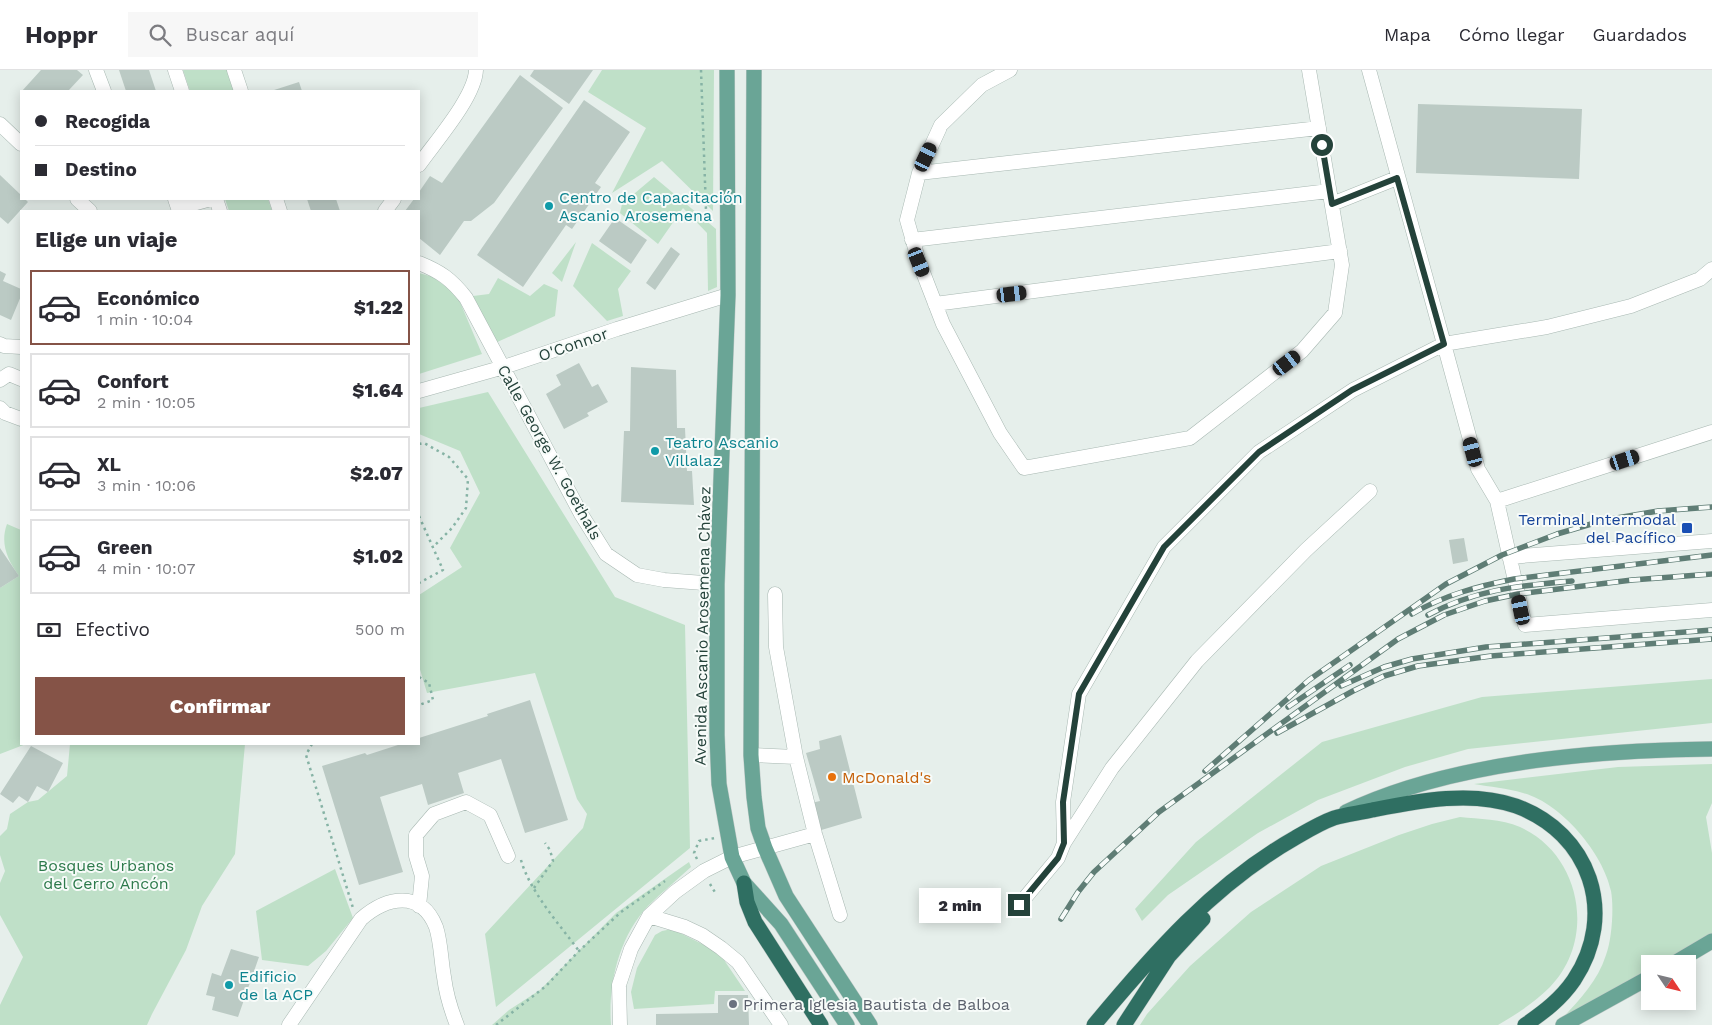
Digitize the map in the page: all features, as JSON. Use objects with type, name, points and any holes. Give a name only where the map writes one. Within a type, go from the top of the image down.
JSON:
[{"type":"highway","points":[[1094,1025],[1140,970],[1177,930],[1217,894],[1260,860],[1283,845],[1333,818],[1422,801],[1461,798],[1482,799],[1516,806],[1547,822],[1566,838],[1582,860],[1591,884],[1595,910],[1591,944],[1580,969],[1564,992],[1545,1012],[1525,1025]]},
{"type":"highway","points":[[1124,1025],[1169,956],[1214,906],[1260,860]]},
{"type":"highway","points":[[744,883],[747,902],[755,922],[821,1025]]},
{"type":"main road","name":"Avenida Ascanio Arosemena Chávez","points":[[727,70],[728,295],[718,584],[717,758],[719,784],[732,857],[744,883],[781,924],[846,1025]]},
{"type":"main road","points":[[754,70],[751,755],[754,797],[758,828],[786,896],[870,1025]]},
{"type":"main road","points":[[1333,818],[1389,795],[1467,773],[1536,761],[1614,753],[1712,749]]},
{"type":"main road","points":[[1688,955],[1712,941]]},
{"type":"main road","points":[[1563,1025],[1641,982]]},
{"type":"street","points":[[96,70],[104,90]]},
{"type":"street","points":[[175,70],[182,90]]},
{"type":"street","points":[[234,70],[241,90]]},
{"type":"street","points":[[420,164],[469,95],[476,76],[476,70]]},
{"type":"street","points":[[1010,70],[982,85],[941,125],[919,173],[907,220],[919,262],[943,324],[1000,433],[1024,468],[1190,438],[1302,351],[1335,313],[1342,265],[1309,70]]},
{"type":"street","points":[[1369,70],[1478,470],[1497,501],[1525,625],[1712,610]]},
{"type":"street","points":[[0,124],[20,143]]},
{"type":"street","points":[[919,173],[1319,128]]},
{"type":"street","points":[[912,240],[1331,197],[1397,178]]},
{"type":"street","points":[[78,200],[89,210]]},
{"type":"street","points":[[175,200],[178,208],[207,200]]},
{"type":"street","points":[[935,304],[1340,251]]},
{"type":"street","name":"Calle George W. Goethals","points":[[420,263],[433,268],[453,281],[466,298],[581,514],[606,554],[637,575],[664,580],[718,584]]},
{"type":"street","points":[[1064,843],[1063,802],[1079,694],[1164,547],[1259,452],[1352,390],[1444,344],[1548,327],[1631,306],[1700,279],[1712,268]]},
{"type":"street","name":"O'Connor","points":[[420,391],[504,367],[728,295]]},
{"type":"street","points":[[1,348],[20,347]]},
{"type":"street","points":[[0,380],[9,374],[20,378]]},
{"type":"street","points":[[0,408],[5,413],[20,419]]},
{"type":"street","points":[[1497,501],[1712,432]]},
{"type":"street","points":[[1019,905],[1058,858],[1064,843],[1112,768],[1197,661],[1306,550],[1370,491]]},
{"type":"street","points":[[1509,557],[1712,541]]},
{"type":"street","points":[[775,594],[776,647],[796,757],[815,834],[840,915]]},
{"type":"street","points":[[751,755],[796,757]]},
{"type":"street","points":[[419,906],[422,876],[416,856],[416,835],[434,814],[466,802],[490,814],[514,854]]},
{"type":"street","points":[[620,1025],[619,985],[631,949],[650,916],[675,892],[704,871],[732,857],[815,834]]},
{"type":"street","points":[[293,1023],[361,919],[374,908],[391,900],[406,900],[419,906],[431,917],[436,929],[444,980],[457,1025]]},
{"type":"street","points":[[650,916],[685,927],[702,935],[738,962],[781,1025]]},
{"type":"path","points":[[701,70],[706,210]]},
{"type":"path","points":[[420,444],[424,443],[450,457],[468,479],[466,508],[452,528],[433,547]]},
{"type":"path","points":[[420,518],[443,570],[420,582]]},
{"type":"path","points":[[420,678],[429,683],[433,700],[420,705]]},
{"type":"path","points":[[311,745],[306,755],[358,924]]},
{"type":"path","points":[[534,888],[553,862],[546,843]]},
{"type":"path","points":[[514,854],[534,888],[579,951]]},
{"type":"path","points":[[496,1025],[546,986],[579,951],[621,912],[666,880]]},
{"type":"green space","points":[[183,70],[228,70],[235,90],[190,90]]},
{"type":"green space","points":[[602,70],[714,70],[713,211],[662,161],[612,193],[646,128],[588,92]]},
{"type":"green space","points":[[654,177],[716,229],[717,287],[708,291],[707,233],[683,208],[658,244],[620,213],[622,204]]},
{"type":"green space","points":[[225,200],[268,200],[272,210],[229,210]]},
{"type":"green space","points":[[576,242],[562,282],[552,273]]},
{"type":"green space","points":[[592,243],[631,271],[618,289],[623,316],[607,321],[573,286]]},
{"type":"green space","points":[[420,273],[433,277],[457,295],[482,354],[420,374]]},
{"type":"green space","points":[[498,278],[530,296],[544,284],[558,290],[555,316],[493,344],[473,296],[489,294]]},
{"type":"green space","points":[[488,392],[615,597],[685,625],[690,848],[496,1007],[485,934],[583,828],[587,814],[577,799],[535,673],[427,693],[420,669],[420,594],[462,567],[450,548],[480,493],[460,451],[420,434],[420,408]]},
{"type":"green space","points":[[7,524],[20,530],[20,745],[23,745],[0,754],[0,588],[19,576],[6,551],[5,531]]},
{"type":"green space","points":[[1712,679],[1712,723],[1468,749],[1405,767],[1318,800],[1258,833],[1168,895],[1142,921],[1135,909],[1196,842],[1322,742],[1482,697]]},
{"type":"green space","name":"Bosques Urbanos del Cerro Ancón","points":[[70,745],[245,745],[235,854],[202,906],[186,950],[147,1025],[0,1025],[0,1005],[23,957],[0,915],[0,883],[5,871],[0,855],[0,836],[7,829],[10,814],[28,802],[38,800],[67,776]]},
{"type":"green space","points":[[1712,764],[1712,803],[1706,817],[1712,853],[1712,936],[1679,955],[1641,955],[1641,976],[1559,1022],[1592,983],[1606,955],[1611,932],[1612,898],[1606,876],[1590,846],[1578,831],[1552,807],[1523,793],[1474,784],[1618,767]]},
{"type":"green space","points":[[1460,817],[1513,824],[1541,840],[1557,857],[1569,877],[1575,899],[1577,922],[1574,946],[1565,967],[1550,987],[1512,1017],[1498,1025],[1140,1025],[1147,1014],[1190,966],[1251,912],[1321,866],[1399,835]]},
{"type":"green space","points":[[689,862],[691,867],[648,906],[638,918],[623,946],[611,993],[611,1025],[492,1025],[509,1010],[540,990],[616,913]]},
{"type":"green space","points":[[335,869],[353,918],[326,951],[308,966],[262,960],[256,911]]},
{"type":"green space","points":[[672,929],[708,947],[722,957],[745,991],[715,991],[714,1004],[634,1009],[631,992],[637,968],[655,935]]},
{"type":"building","points":[[41,70],[77,70],[83,75],[69,90],[23,90]]},
{"type":"building","points":[[119,70],[149,70],[156,90],[126,90]]},
{"type":"building","points":[[534,70],[593,70],[569,104],[530,76]]},
{"type":"building","points":[[520,75],[563,108],[494,203],[471,221],[464,221],[440,255],[420,239],[420,210],[406,210],[413,200],[420,200],[420,191],[430,176],[442,183]]},
{"type":"building","points":[[299,82],[302,90],[274,90]]},
{"type":"building","name":"Centro de Capacitación Ascanio Arosemena","points":[[584,100],[630,132],[595,183],[601,187],[572,229],[566,225],[523,287],[477,255]]},
{"type":"building","points":[[1418,104],[1582,109],[1579,179],[1416,173]]},
{"type":"building","points":[[0,175],[20,194],[20,200],[28,202],[8,224],[0,217]]},
{"type":"building","points":[[307,200],[336,200],[340,210],[311,210]]},
{"type":"building","points":[[615,218],[647,240],[631,264],[599,241]]},
{"type":"building","points":[[671,247],[680,254],[655,290],[646,283]]},
{"type":"building","points":[[0,271],[6,274],[3,281],[20,289],[20,298],[11,320],[0,315]]},
{"type":"building","points":[[579,363],[592,387],[598,384],[608,402],[587,413],[589,416],[564,429],[546,394],[561,385],[556,375]]},
{"type":"building","name":"Teatro Ascanio Villalaz","points":[[631,367],[676,370],[677,428],[685,428],[687,471],[692,471],[694,505],[621,502],[624,431],[630,431]]},
{"type":"building","points":[[1464,538],[1468,561],[1453,564],[1449,540]]},
{"type":"building","points":[[0,548],[19,576],[0,588]]},
{"type":"building","points":[[530,700],[568,820],[525,833],[501,759],[458,773],[464,793],[428,805],[422,784],[380,797],[403,872],[359,885],[322,766],[398,745],[420,745],[420,738],[488,716],[487,714]]},
{"type":"building","name":"McDonald's","points":[[841,735],[862,818],[818,831],[811,803],[820,801],[806,753],[820,749],[819,741]]},
{"type":"building","points":[[31,746],[63,763],[48,792],[37,786],[28,802],[19,796],[13,803],[0,794]]},
{"type":"building","name":"Edificio de la ACP","points":[[231,949],[259,957],[238,1017],[212,1010],[215,997],[206,995],[212,973],[221,976]]},
{"type":"building","name":"Primera Iglesia Bautista de Balboa","points":[[718,995],[748,995],[749,1025],[656,1025],[656,1014],[718,1013]]},
{"type":"railway","points":[[1205,771],[1309,680],[1446,584],[1502,555],[1557,534],[1605,520],[1658,511],[1712,507]]},
{"type":"railway","points":[[1412,614],[1424,607],[1462,592],[1514,579],[1712,555]]},
{"type":"railway","points":[[1061,919],[1078,892],[1094,872],[1159,812],[1398,639],[1444,615],[1485,601],[1518,594],[1632,580],[1712,574]]},
{"type":"railway","points":[[1428,615],[1446,606],[1481,594],[1516,587],[1572,581]]},
{"type":"railway","points":[[1341,686],[1384,667],[1412,659],[1486,647],[1712,630]]},
{"type":"railway","points":[[1277,733],[1384,676],[1418,666],[1491,656],[1712,639]]},
{"type":"railway","points":[[1288,707],[1350,665]]},
{"type":"place","name":"Centro de Capacitación Ascanio Arosemena","points":[[549,206]]},
{"type":"place","name":"Teatro Ascanio Villalaz","points":[[655,451]]},
{"type":"place","name":"Terminal Intermodal del Pacífico","points":[[1687,528]]},
{"type":"place","name":"McDonald's","points":[[832,777]]},
{"type":"place","name":"Edificio de la ACP","points":[[229,985]]},
{"type":"place","name":"Primera Iglesia Bautista de Balboa","points":[[733,1004]]},
{"type":"route","points":[[1019,905],[1058,858],[1064,843],[1063,802],[1079,694],[1164,547],[1259,452],[1352,390],[1444,344],[1397,178],[1332,204],[1322,145]]}]
